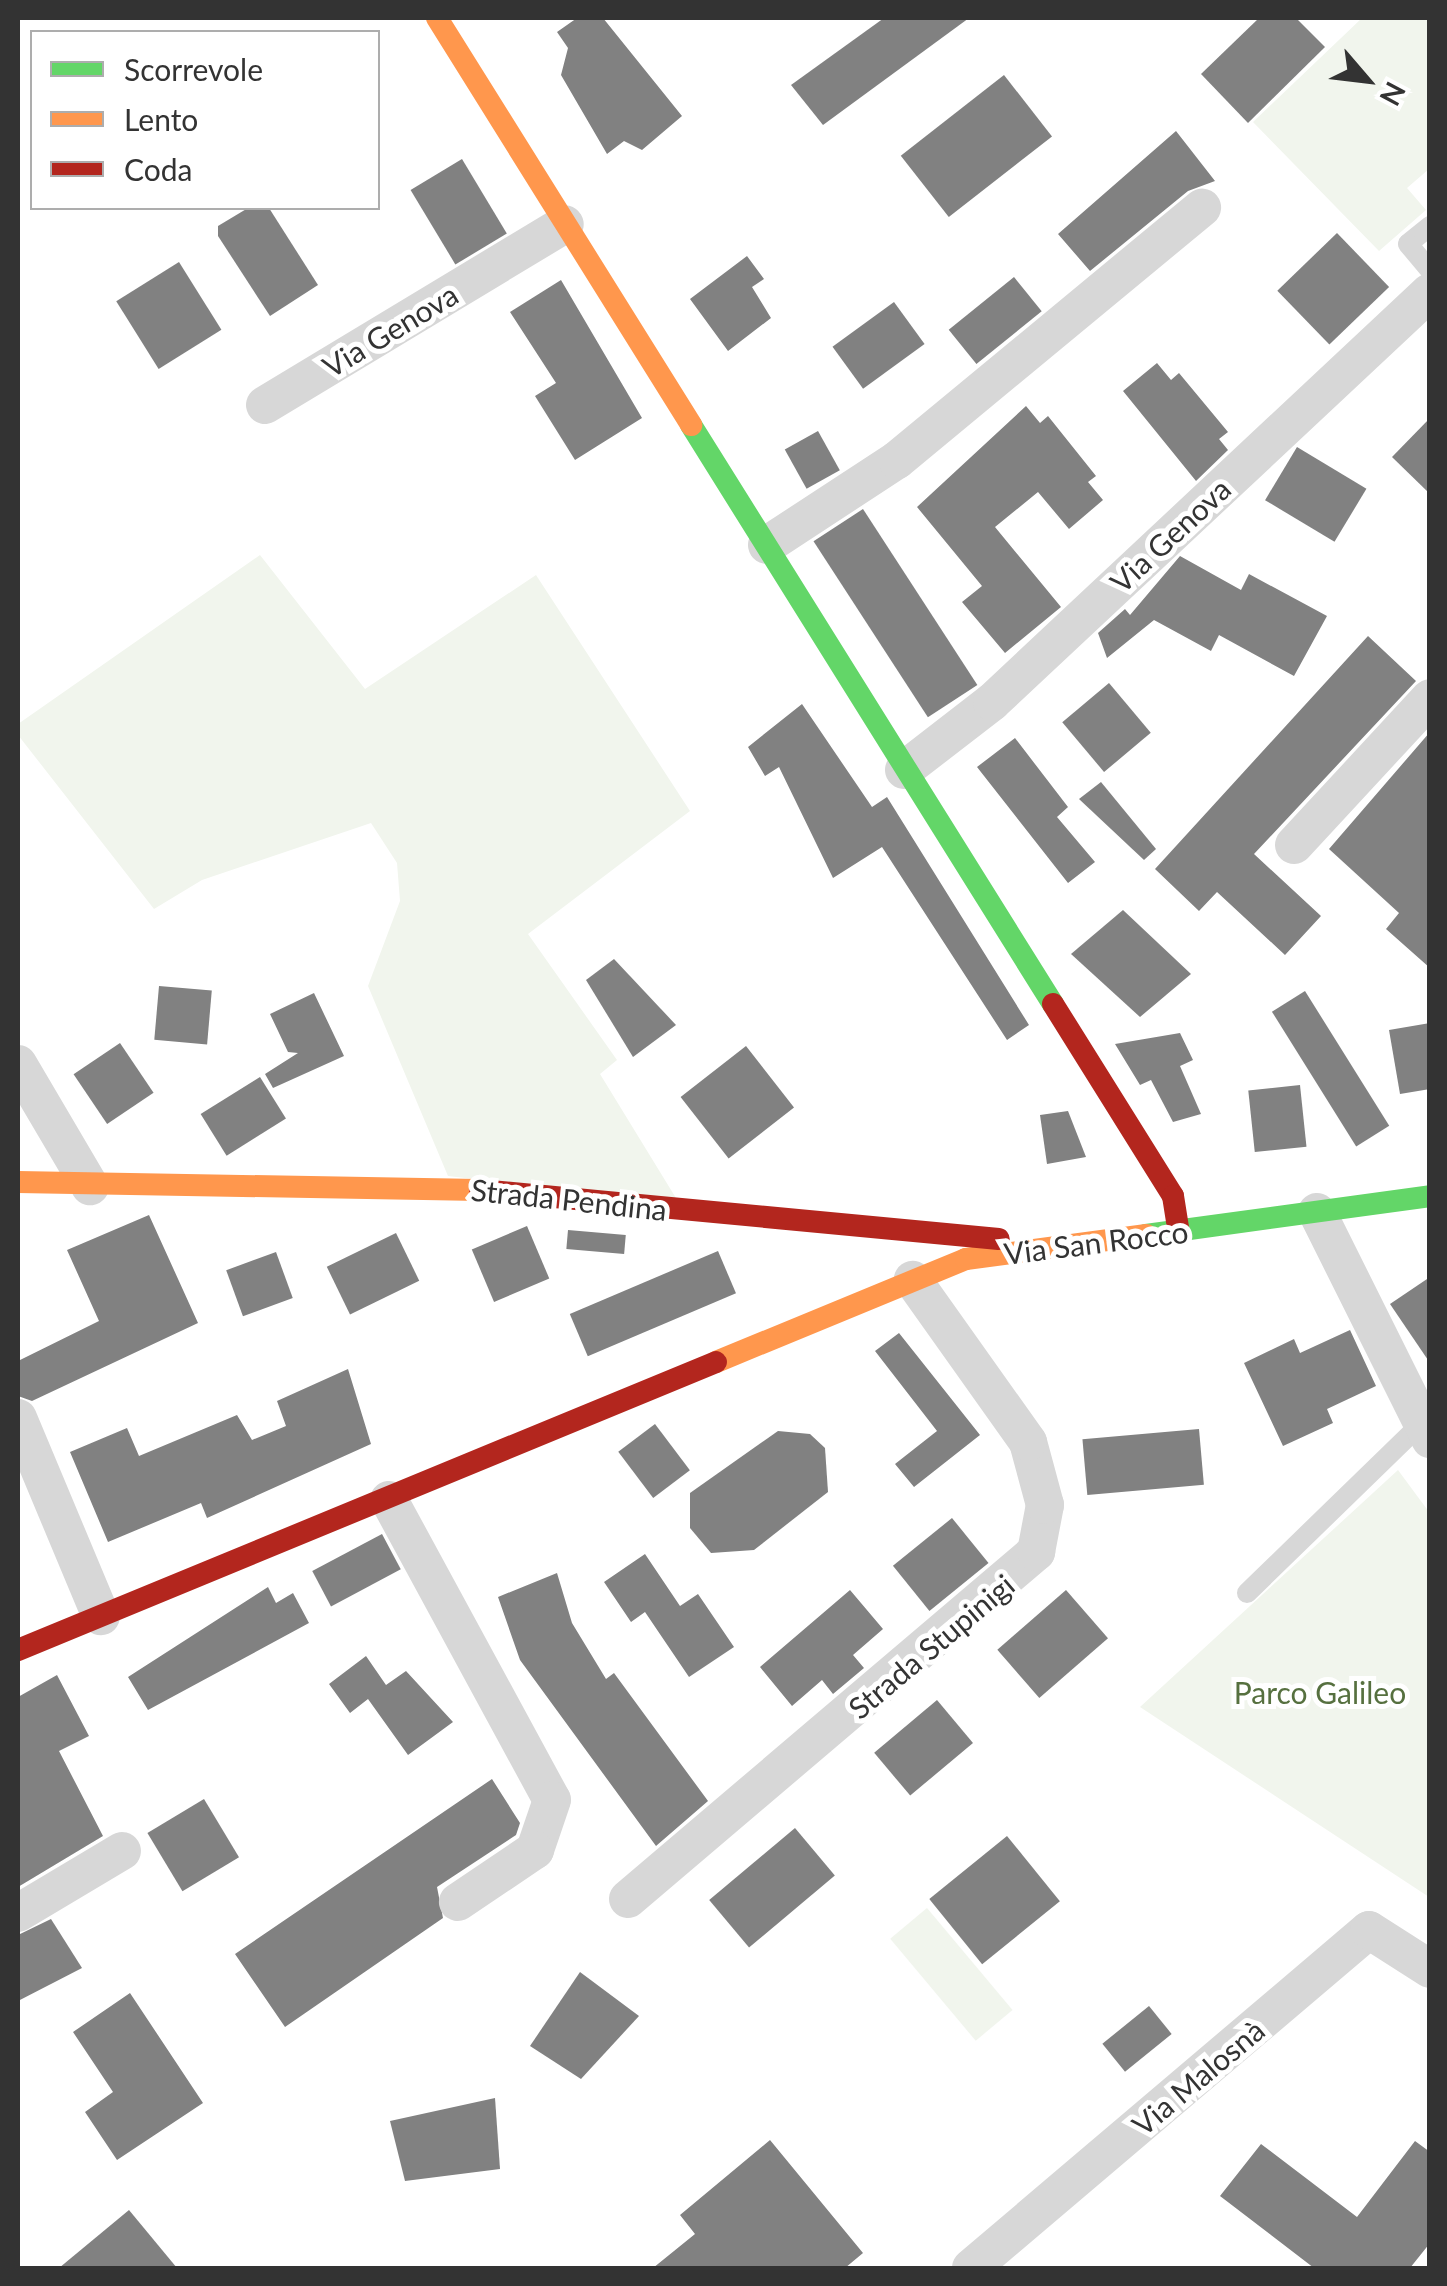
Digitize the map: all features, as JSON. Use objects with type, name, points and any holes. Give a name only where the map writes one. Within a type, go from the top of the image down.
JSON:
[{"type":"street","points":[[437,18],[1173,1196],[1179,1232]]},
{"type":"street","points":[[767,545],[897,460],[1202,208]]},
{"type":"street","name":"Via Genova","points":[[265,405],[565,224]]},
{"type":"street","name":"Via Genova","points":[[904,770],[992,702],[1430,292]]},
{"type":"street","points":[[1294,845],[1430,698]]},
{"type":"street","points":[[18,1064],[90,1186]]},
{"type":"street","name":"Strada Pendina","points":[[18,1182],[90,1186],[448,1186],[1046,1242]]},
{"type":"street","name":"Via San Rocco","points":[[390,1500],[913,1280],[1046,1242],[1179,1232],[1430,1196]]},
{"type":"street","points":[[1317,1212],[1425,1431]]},
{"type":"street","name":"Strada Stupinigi","points":[[628,1900],[1036,1552],[1045,1505],[1028,1442],[913,1280]]},
{"type":"street","points":[[18,1418],[101,1616]]},
{"type":"street","points":[[18,1650],[390,1500],[552,1800],[535,1850],[458,1902]]},
{"type":"street","points":[[18,1913],[122,1851]]},
{"type":"street","name":"Via Malosnà","points":[[970,2268],[1369,1930],[1430,1969]]},
{"type":"lane","points":[[1430,226],[1408,244],[1430,270]]},
{"type":"lane","points":[[1247,1593],[1425,1431]]},
{"type":"green space","points":[[1362,18],[1429,18],[1429,169],[1407,188],[1426,210],[1379,251],[1253,122]]},
{"type":"green space","points":[[260,555],[365,689],[536,575],[690,811],[528,934],[617,1060],[600,1074],[679,1203],[448,1176],[368,986],[400,901],[397,863],[371,823],[202,880],[154,909],[18,735],[18,724]]},
{"type":"green space","name":"Parco Galileo","points":[[1398,1470],[1429,1512],[1429,1897],[1140,1707]]},
{"type":"green space","points":[[927,1908],[1012,2010],[976,2041],[890,1939]]},
{"type":"building","points":[[577,18],[603,18],[682,116],[642,150],[624,141],[607,154],[561,75],[568,48],[557,32]]},
{"type":"building","points":[[884,18],[969,18],[823,125],[791,85]]},
{"type":"building","points":[[1259,18],[1296,18],[1325,47],[1248,123],[1201,74]]},
{"type":"building","points":[[1004,75],[1052,136],[949,217],[901,156]]},
{"type":"building","points":[[1176,131],[1215,181],[1188,191],[1090,271],[1058,234]]},
{"type":"building","points":[[462,159],[507,234],[455,264],[411,190]]},
{"type":"building","points":[[245,210],[270,210],[318,285],[270,316],[218,236],[218,226]]},
{"type":"building","points":[[1337,233],[1389,287],[1329,345],[1277,291]]},
{"type":"building","points":[[747,256],[764,279],[752,287],[771,318],[728,351],[690,299]]},
{"type":"building","points":[[179,262],[221,330],[159,369],[116,301]]},
{"type":"building","points":[[1014,277],[1042,311],[976,364],[949,330]]},
{"type":"building","points":[[561,280],[642,418],[575,460],[535,396],[556,383],[510,312]]},
{"type":"building","points":[[894,302],[925,344],[863,389],[833,347]]},
{"type":"building","points":[[1157,363],[1171,380],[1179,373],[1228,432],[1219,439],[1228,450],[1196,481],[1123,391]]},
{"type":"building","points":[[1026,406],[1040,423],[1048,416],[1096,476],[1088,482],[1103,500],[1069,529],[1038,492],[995,527],[1061,607],[1005,653],[962,602],[982,586],[917,507]]},
{"type":"building","points":[[1430,418],[1430,494],[1392,457]]},
{"type":"building","points":[[818,431],[840,470],[807,489],[785,449]]},
{"type":"building","points":[[1297,447],[1366,489],[1334,542],[1265,500]]},
{"type":"building","points":[[863,509],[977,685],[928,717],[814,541]]},
{"type":"building","points":[[1180,556],[1241,590],[1249,574],[1327,616],[1294,676],[1219,635],[1211,651],[1154,620],[1107,658],[1098,633],[1125,609],[1130,615]]},
{"type":"building","points":[[1368,636],[1416,681],[1254,854],[1321,916],[1285,955],[1217,892],[1199,911],[1155,869]]},
{"type":"building","points":[[1109,683],[1151,733],[1104,772],[1062,722]]},
{"type":"building","points":[[802,704],[872,807],[887,797],[1029,1025],[1007,1040],[882,847],[833,878],[779,767],[765,776],[748,747]]},
{"type":"building","points":[[1430,732],[1430,968],[1386,929],[1399,913],[1329,849]]},
{"type":"building","points":[[1015,738],[1068,807],[1057,817],[1095,862],[1068,883],[977,767]]},
{"type":"building","points":[[1101,782],[1156,849],[1144,860],[1079,799]]},
{"type":"building","points":[[1123,910],[1191,974],[1140,1017],[1071,954]]},
{"type":"building","points":[[614,959],[676,1025],[633,1057],[586,980]]},
{"type":"building","points":[[159,986],[212,991],[207,1044],[154,1040]]},
{"type":"building","points":[[1305,991],[1389,1126],[1356,1147],[1272,1012]]},
{"type":"building","points":[[314,993],[344,1056],[273,1088],[265,1074],[298,1053],[288,1052],[270,1014]]},
{"type":"building","points":[[1430,1023],[1430,1089],[1400,1094],[1389,1030]]},
{"type":"building","points":[[1180,1033],[1193,1060],[1180,1066],[1201,1114],[1173,1122],[1151,1080],[1140,1085],[1115,1044]]},
{"type":"building","points":[[120,1043],[154,1093],[107,1124],[74,1074]]},
{"type":"building","points":[[746,1046],[794,1107],[729,1159],[681,1097]]},
{"type":"building","points":[[260,1077],[286,1119],[227,1156],[201,1114]]},
{"type":"building","points":[[1300,1085],[1306,1147],[1255,1152],[1248,1090]]},
{"type":"building","points":[[1068,1111],[1086,1157],[1047,1164],[1040,1115]]},
{"type":"building","points":[[149,1215],[198,1323],[32,1401],[18,1396],[18,1361],[99,1321],[67,1250]]},
{"type":"building","points":[[527,1226],[549,1278],[494,1302],[472,1249]]},
{"type":"building","points":[[568,1230],[626,1235],[624,1254],[566,1249]]},
{"type":"building","points":[[396,1233],[419,1281],[350,1314],[327,1267]]},
{"type":"building","points":[[718,1251],[736,1293],[588,1356],[570,1314]]},
{"type":"building","points":[[276,1252],[293,1298],[243,1316],[226,1270]]},
{"type":"building","points":[[1430,1277],[1430,1363],[1390,1304]]},
{"type":"building","points":[[1350,1330],[1376,1386],[1327,1409],[1333,1423],[1283,1446],[1244,1363],[1294,1339],[1300,1353]]},
{"type":"building","points":[[899,1333],[980,1435],[914,1487],[895,1464],[937,1431],[875,1351]]},
{"type":"building","points":[[348,1369],[371,1444],[207,1518],[201,1503],[108,1542],[70,1452],[127,1428],[139,1456],[237,1415],[252,1440],[286,1426],[277,1401]]},
{"type":"building","points":[[655,1424],[690,1470],[653,1498],[618,1452]]},
{"type":"building","points":[[1199,1429],[1204,1485],[1087,1495],[1082,1439]]},
{"type":"building","points":[[778,1431],[810,1434],[825,1448],[828,1492],[754,1550],[711,1553],[690,1528],[690,1493]]},
{"type":"building","points":[[952,1518],[989,1563],[929,1611],[893,1566]]},
{"type":"building","points":[[382,1534],[401,1569],[331,1606],[312,1571]]},
{"type":"building","points":[[645,1554],[680,1606],[698,1594],[734,1647],[689,1677],[645,1612],[631,1622],[604,1582]]},
{"type":"building","points":[[557,1573],[572,1623],[606,1679],[614,1673],[708,1801],[656,1846],[520,1660],[498,1597]]},
{"type":"building","points":[[268,1587],[276,1603],[293,1593],[309,1623],[148,1710],[128,1677]]},
{"type":"building","points":[[850,1590],[883,1629],[853,1655],[864,1668],[833,1694],[822,1680],[792,1706],[760,1667]]},
{"type":"building","points":[[1066,1590],[1108,1638],[1039,1698],[997,1650]]},
{"type":"building","points":[[366,1656],[386,1685],[406,1671],[453,1722],[408,1755],[368,1699],[350,1713],[329,1684]]},
{"type":"building","points":[[57,1675],[89,1736],[59,1751],[103,1836],[18,1887],[18,1697]]},
{"type":"building","points":[[937,1700],[973,1743],[910,1796],[874,1753]]},
{"type":"building","points":[[492,1779],[520,1823],[516,1835],[437,1887],[443,1918],[285,2027],[235,1954]]},
{"type":"building","points":[[204,1799],[239,1857],[182,1891],[147,1833]]},
{"type":"building","points":[[795,1828],[835,1875],[749,1947],[709,1900]]},
{"type":"building","points":[[1007,1836],[1060,1901],[982,1964],[929,1899]]},
{"type":"building","points":[[51,1919],[82,1968],[18,2001],[18,1935]]},
{"type":"building","points":[[580,1972],[639,2016],[581,2079],[530,2046]]},
{"type":"building","points":[[130,1993],[203,2103],[117,2160],[85,2112],[113,2092],[73,2032]]},
{"type":"building","points":[[1149,2006],[1172,2034],[1125,2072],[1102,2044]]},
{"type":"building","points":[[495,2098],[500,2169],[405,2181],[390,2121]]},
{"type":"building","points":[[770,2140],[863,2253],[845,2268],[653,2268],[695,2234],[680,2215]]},
{"type":"building","points":[[1415,2141],[1430,2152],[1430,2243],[1410,2268],[1314,2268],[1220,2196],[1261,2144],[1357,2217]]},
{"type":"building","points":[[129,2210],[177,2268],[59,2268]]},
{"type":"traffic: fast","points":[[691,425],[1053,1004]]},
{"type":"traffic: fast","points":[[1146,1235],[1430,1196]]},
{"type":"traffic: slow","points":[[437,18],[691,425]]},
{"type":"traffic: slow","points":[[18,1182],[480,1190]]},
{"type":"traffic: slow","points":[[716,1362],[966,1259],[1146,1235]]},
{"type":"traffic: jam","points":[[1053,1004],[1173,1196],[1179,1233]]},
{"type":"traffic: jam","points":[[480,1190],[999,1239]]},
{"type":"traffic: jam","points":[[18,1650],[716,1362]]}]
